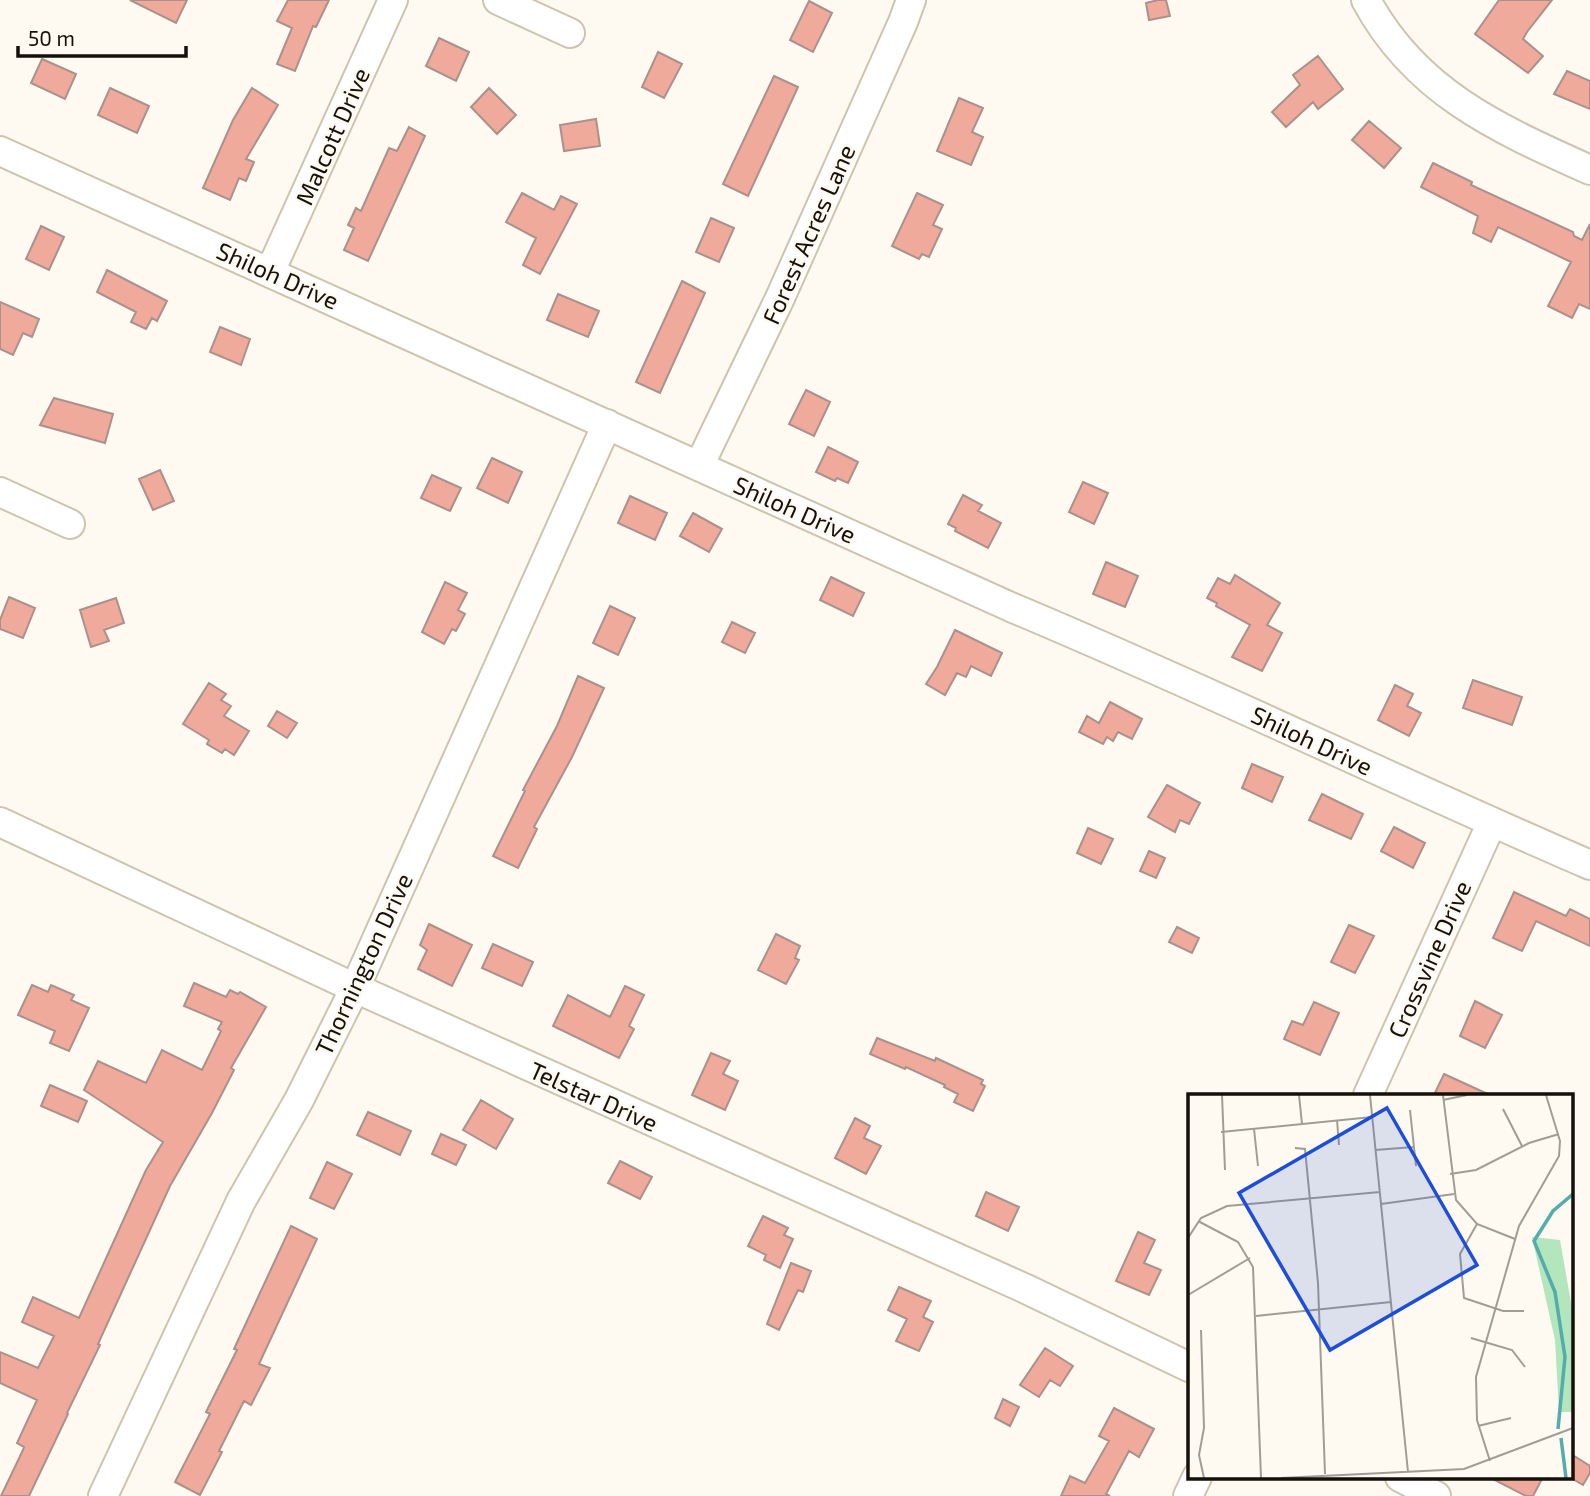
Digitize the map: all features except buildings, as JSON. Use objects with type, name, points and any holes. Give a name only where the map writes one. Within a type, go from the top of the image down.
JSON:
[{"type":"street","name":"Malcott Drive","points":[[271,272],[393,0]]},
{"type":"street","points":[[498,0],[570,33]]},
{"type":"street","name":"Forest Acres Lane","points":[[699,466],[780,298],[911,0]]},
{"type":"street","points":[[1366,0],[1374,16],[1401,50],[1431,82],[1465,108],[1503,130],[1590,170]]},
{"type":"street","name":"Shiloh Drive","points":[[0,151],[1590,865]]},
{"type":"street","name":"Thornington Drive","points":[[103,1496],[241,1201],[299,1100],[355,988],[607,424]]},
{"type":"street","points":[[0,492],[70,524]]},
{"type":"street","name":"Telstar Drive","points":[[0,822],[355,988],[1024,1288],[1188,1367]]},
{"type":"street","name":"Crossvine Drive","points":[[1368,1094],[1492,822]]},
{"type":"street","points":[[1188,1496],[1197,1478]]},
{"type":"street","points":[[1402,1478],[1436,1496]]}]
